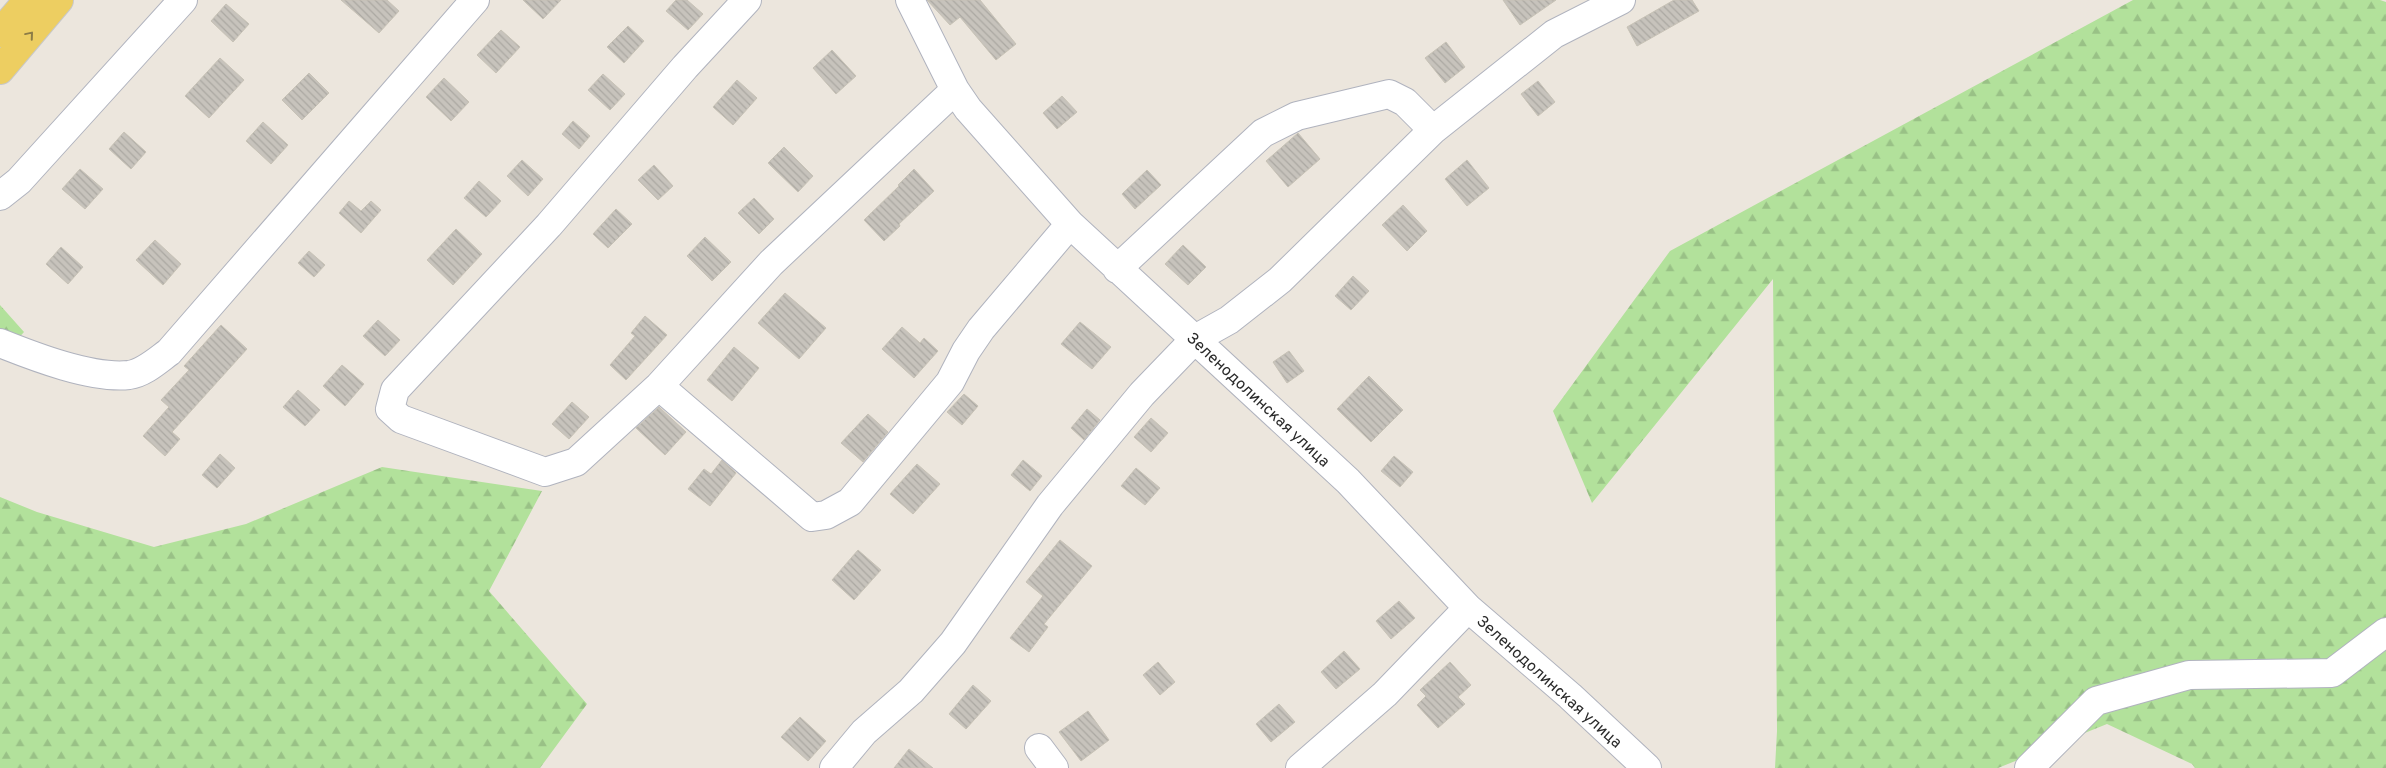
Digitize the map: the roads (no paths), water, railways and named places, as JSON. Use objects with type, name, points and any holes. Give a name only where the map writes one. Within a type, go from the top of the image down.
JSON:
[{"type":"main road","points":[[0,33],[28,0]]},
{"type":"main road","points":[[0,70],[59,0]]},
{"type":"street","points":[[0,196],[19,181],[183,0]]},
{"type":"street","points":[[0,343],[34,356],[95,373],[130,375],[148,368],[169,352],[475,0]]},
{"type":"street","points":[[747,0],[685,67],[549,225],[395,390],[390,408],[401,419],[545,472],[576,462],[659,386],[770,263],[955,90]]},
{"type":"street","name":"Зеленодолинская улица","points":[[910,0],[955,90],[968,109],[1070,224],[1348,481],[1468,608],[1570,696],[1647,768]]},
{"type":"street","points":[[834,768],[864,732],[911,691],[954,642],[1050,505],[1142,394],[1195,340],[1230,320],[1280,280],[1433,130],[1554,34],[1621,0]]},
{"type":"street","points":[[1117,269],[1263,133],[1297,116],[1389,94],[1405,102],[1433,130]]},
{"type":"street","points":[[659,386],[812,517],[826,515],[850,502],[950,382],[966,351],[981,329],[1070,224]]},
{"type":"street","points":[[1300,768],[1385,694],[1468,608]]},
{"type":"street","points":[[2030,768],[2096,701],[2188,675],[2332,673],[2386,632]]}]
